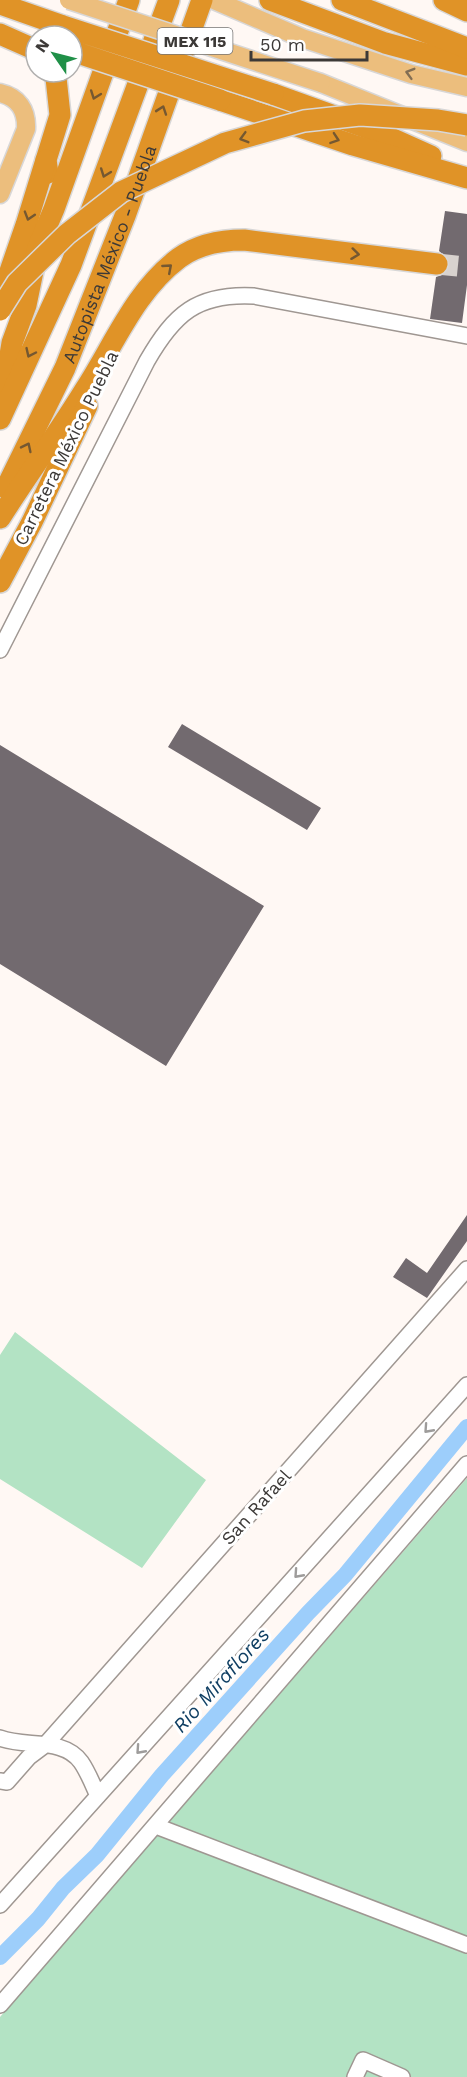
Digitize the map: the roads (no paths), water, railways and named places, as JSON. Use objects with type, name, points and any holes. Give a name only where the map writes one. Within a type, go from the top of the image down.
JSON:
[{"type":"highway","points":[[0,411],[12,344],[26,305],[38,247],[54,209],[129,0]]},
{"type":"highway","name":"Autopista México - Puebla","points":[[0,419],[70,265],[169,0]]},
{"type":"highway","name":"Autopista México - Puebla","points":[[0,499],[65,368],[125,216],[202,0]]},
{"type":"highway","points":[[270,0],[385,44],[467,65]]},
{"type":"highway","points":[[444,0],[467,11]]},
{"type":"highway","points":[[343,1],[467,48]]},
{"type":"highway","points":[[0,4],[273,94],[373,130],[467,173]]},
{"type":"highway","points":[[0,24],[24,33]]},
{"type":"highway","points":[[0,34],[24,45]]},
{"type":"highway","points":[[84,55],[353,145],[467,178]]},
{"type":"highway","points":[[0,300],[60,116],[57,84]]},
{"type":"highway","points":[[0,310],[17,284],[67,234],[121,192],[225,143],[304,121],[360,115],[438,120],[467,125]]},
{"type":"highway","points":[[46,160],[54,209]]},
{"type":"highway","points":[[0,518],[86,388],[131,313],[154,280],[181,256],[195,249],[229,240],[244,240],[437,264]]},
{"type":"highway","name":"Carretera México Puebla","points":[[2,579],[32,522],[131,313]]},
{"type":"highway","points":[[2,579],[26,520],[41,474],[51,413],[65,368]]},
{"type":"main road","name":"MEX 115","points":[[69,0],[321,83],[467,142]]},
{"type":"main road","name":"MEX 115","points":[[214,0],[302,38],[411,74],[467,87]]},
{"type":"main road","points":[[0,93],[12,96],[27,118],[26,129],[0,194]]},
{"type":"street","points":[[0,650],[147,361],[160,338],[178,317],[212,299],[231,295],[254,296],[467,336]]},
{"type":"street","name":"San Rafael","points":[[4,1781],[45,1745],[467,1269]]},
{"type":"street","points":[[0,1905],[467,1385]]},
{"type":"street","points":[[0,2005],[467,1464]]},
{"type":"street","points":[[0,1738],[12,1743],[60,1747],[80,1760],[98,1796]]},
{"type":"street","points":[[156,1826],[467,1945]]},
{"type":"street","points":[[355,2077],[363,2060],[402,2077]]},
{"type":"waterway","name":"Rio Miraflores","points":[[0,1957],[38,1919],[63,1888],[97,1855],[162,1775],[345,1575],[467,1427]]},
{"type":"tunnel","points":[[437,264],[467,267]]}]
